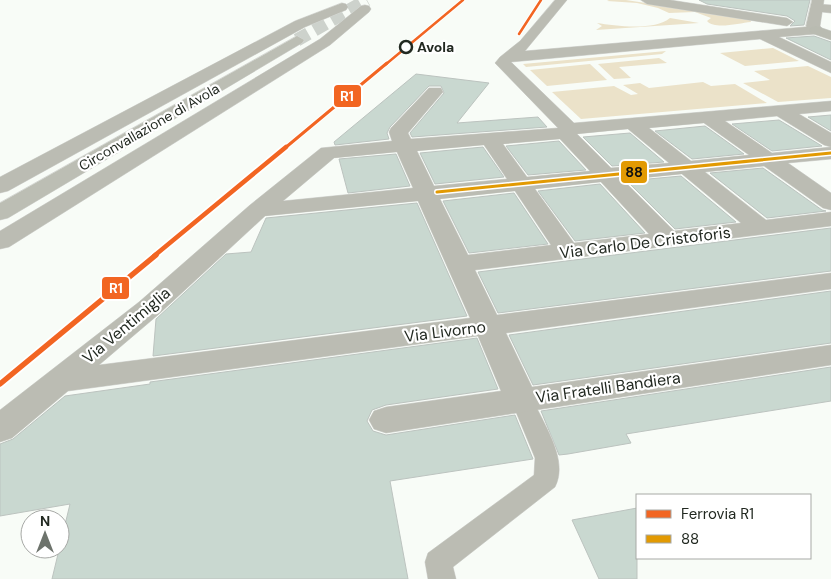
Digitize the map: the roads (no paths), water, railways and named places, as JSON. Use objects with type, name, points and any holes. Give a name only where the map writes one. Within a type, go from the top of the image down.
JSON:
[{"type":"main road","points":[[815,28],[831,28]]},
{"type":"main road","points":[[815,28],[831,36]]},
{"type":"main road","name":"Circonvallazione di Avola","points":[[0,213],[297,40]]},
{"type":"street","points":[[561,0],[525,44],[505,60],[504,63],[606,175],[668,239]]},
{"type":"street","points":[[654,0],[759,13],[815,28]]},
{"type":"street","points":[[815,28],[817,4],[831,10]]},
{"type":"street","points":[[0,186],[300,24],[359,5]]},
{"type":"street","points":[[0,242],[325,42],[359,5]]},
{"type":"street","points":[[510,57],[815,28]]},
{"type":"street","points":[[274,38],[287,34],[313,33],[325,36],[327,39],[325,42]]},
{"type":"street","points":[[762,34],[831,68]]},
{"type":"street","points":[[435,92],[398,132],[428,193],[522,400]]},
{"type":"street","points":[[330,185],[328,152],[407,149],[492,142],[787,115],[831,106]]},
{"type":"street","points":[[787,115],[831,141]]},
{"type":"street","points":[[713,121],[831,203]]},
{"type":"street","points":[[638,128],[762,228]]},
{"type":"street","points":[[492,142],[567,251]]},
{"type":"street","points":[[254,214],[330,185],[428,193],[831,153]]},
{"type":"street","name":"Via Ventimiglia","points":[[0,429],[149,308],[254,214],[330,185]]},
{"type":"street","name":"Via Carlo De Cristoforis","points":[[460,264],[831,219]]},
{"type":"street","name":"Via Livorno","points":[[59,381],[830,283]]},
{"type":"street","name":"Via Fratelli Bandiera","points":[[386,420],[831,355]]},
{"type":"lane","points":[[442,579],[438,562],[546,480],[547,458],[522,400]]},
{"type":"tunnel","points":[[297,40],[367,0]]},
{"type":"railway","points":[[519,34],[541,0]]},
{"type":"rail line","name":"R1","points":[[0,384],[463,0]]},
{"type":"rail line","name":"R1","points":[[519,34],[541,0]]},
{"type":"place","name":"Avola","points":[[406,47]]}]
